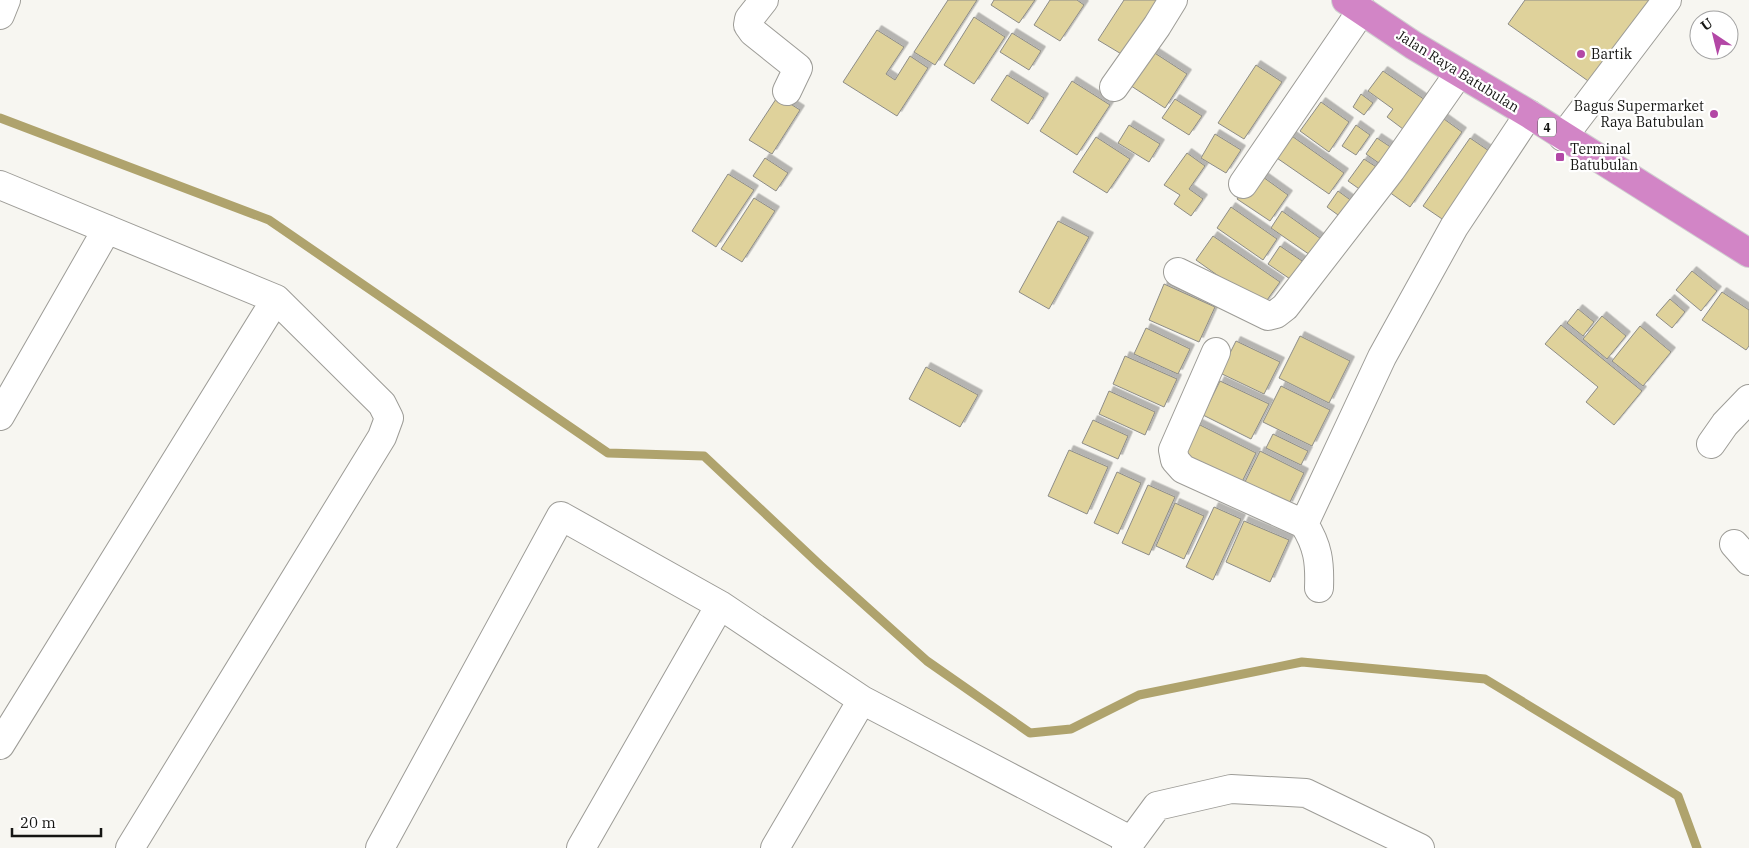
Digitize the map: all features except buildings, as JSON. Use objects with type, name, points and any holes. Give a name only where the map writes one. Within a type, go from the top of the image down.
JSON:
[{"type":"highway","name":"Jalan Raya Batubulan","points":[[1354,5],[1459,73],[1529,114],[1749,252]]},
{"type":"street","points":[[0,16],[6,0]]},
{"type":"street","points":[[764,0],[749,19],[748,25],[752,32],[798,68],[787,91]]},
{"type":"street","points":[[1114,87],[1173,0]]},
{"type":"street","points":[[1564,137],[1666,0]]},
{"type":"street","points":[[1243,184],[1354,5]]},
{"type":"street","points":[[1178,272],[1268,316],[1276,314],[1285,307],[1340,238],[1459,73]]},
{"type":"street","points":[[1304,524],[1382,357],[1454,227],[1529,114]]},
{"type":"street","points":[[0,186],[107,228],[276,299],[382,404],[389,418],[382,437],[130,848]]},
{"type":"street","points":[[0,416],[107,228]]},
{"type":"street","points":[[0,745],[276,299]]},
{"type":"street","points":[[1216,352],[1173,450],[1174,460],[1183,469],[1304,524],[1318,549],[1320,562],[1319,588]]},
{"type":"street","points":[[1712,444],[1725,424],[1749,399]]},
{"type":"street","points":[[380,848],[561,516],[720,606],[862,700],[1128,844],[1157,806],[1231,789],[1306,793],[1420,848]]},
{"type":"street","points":[[581,848],[720,606]]},
{"type":"street","points":[[775,848],[862,700]]},
{"type":"waterway","points":[[0,118],[269,220],[608,453],[704,456],[820,565],[927,661],[1030,733],[1071,729],[1139,695],[1302,662],[1485,679],[1678,796],[1697,848]]},
{"type":"place","name":"Bartik","points":[[1581,54]]},
{"type":"place","name":"Bagus Supermarket Raya Batubulan","points":[[1714,114]]},
{"type":"place","name":"Terminal Batubulan","points":[[1560,157]]}]
